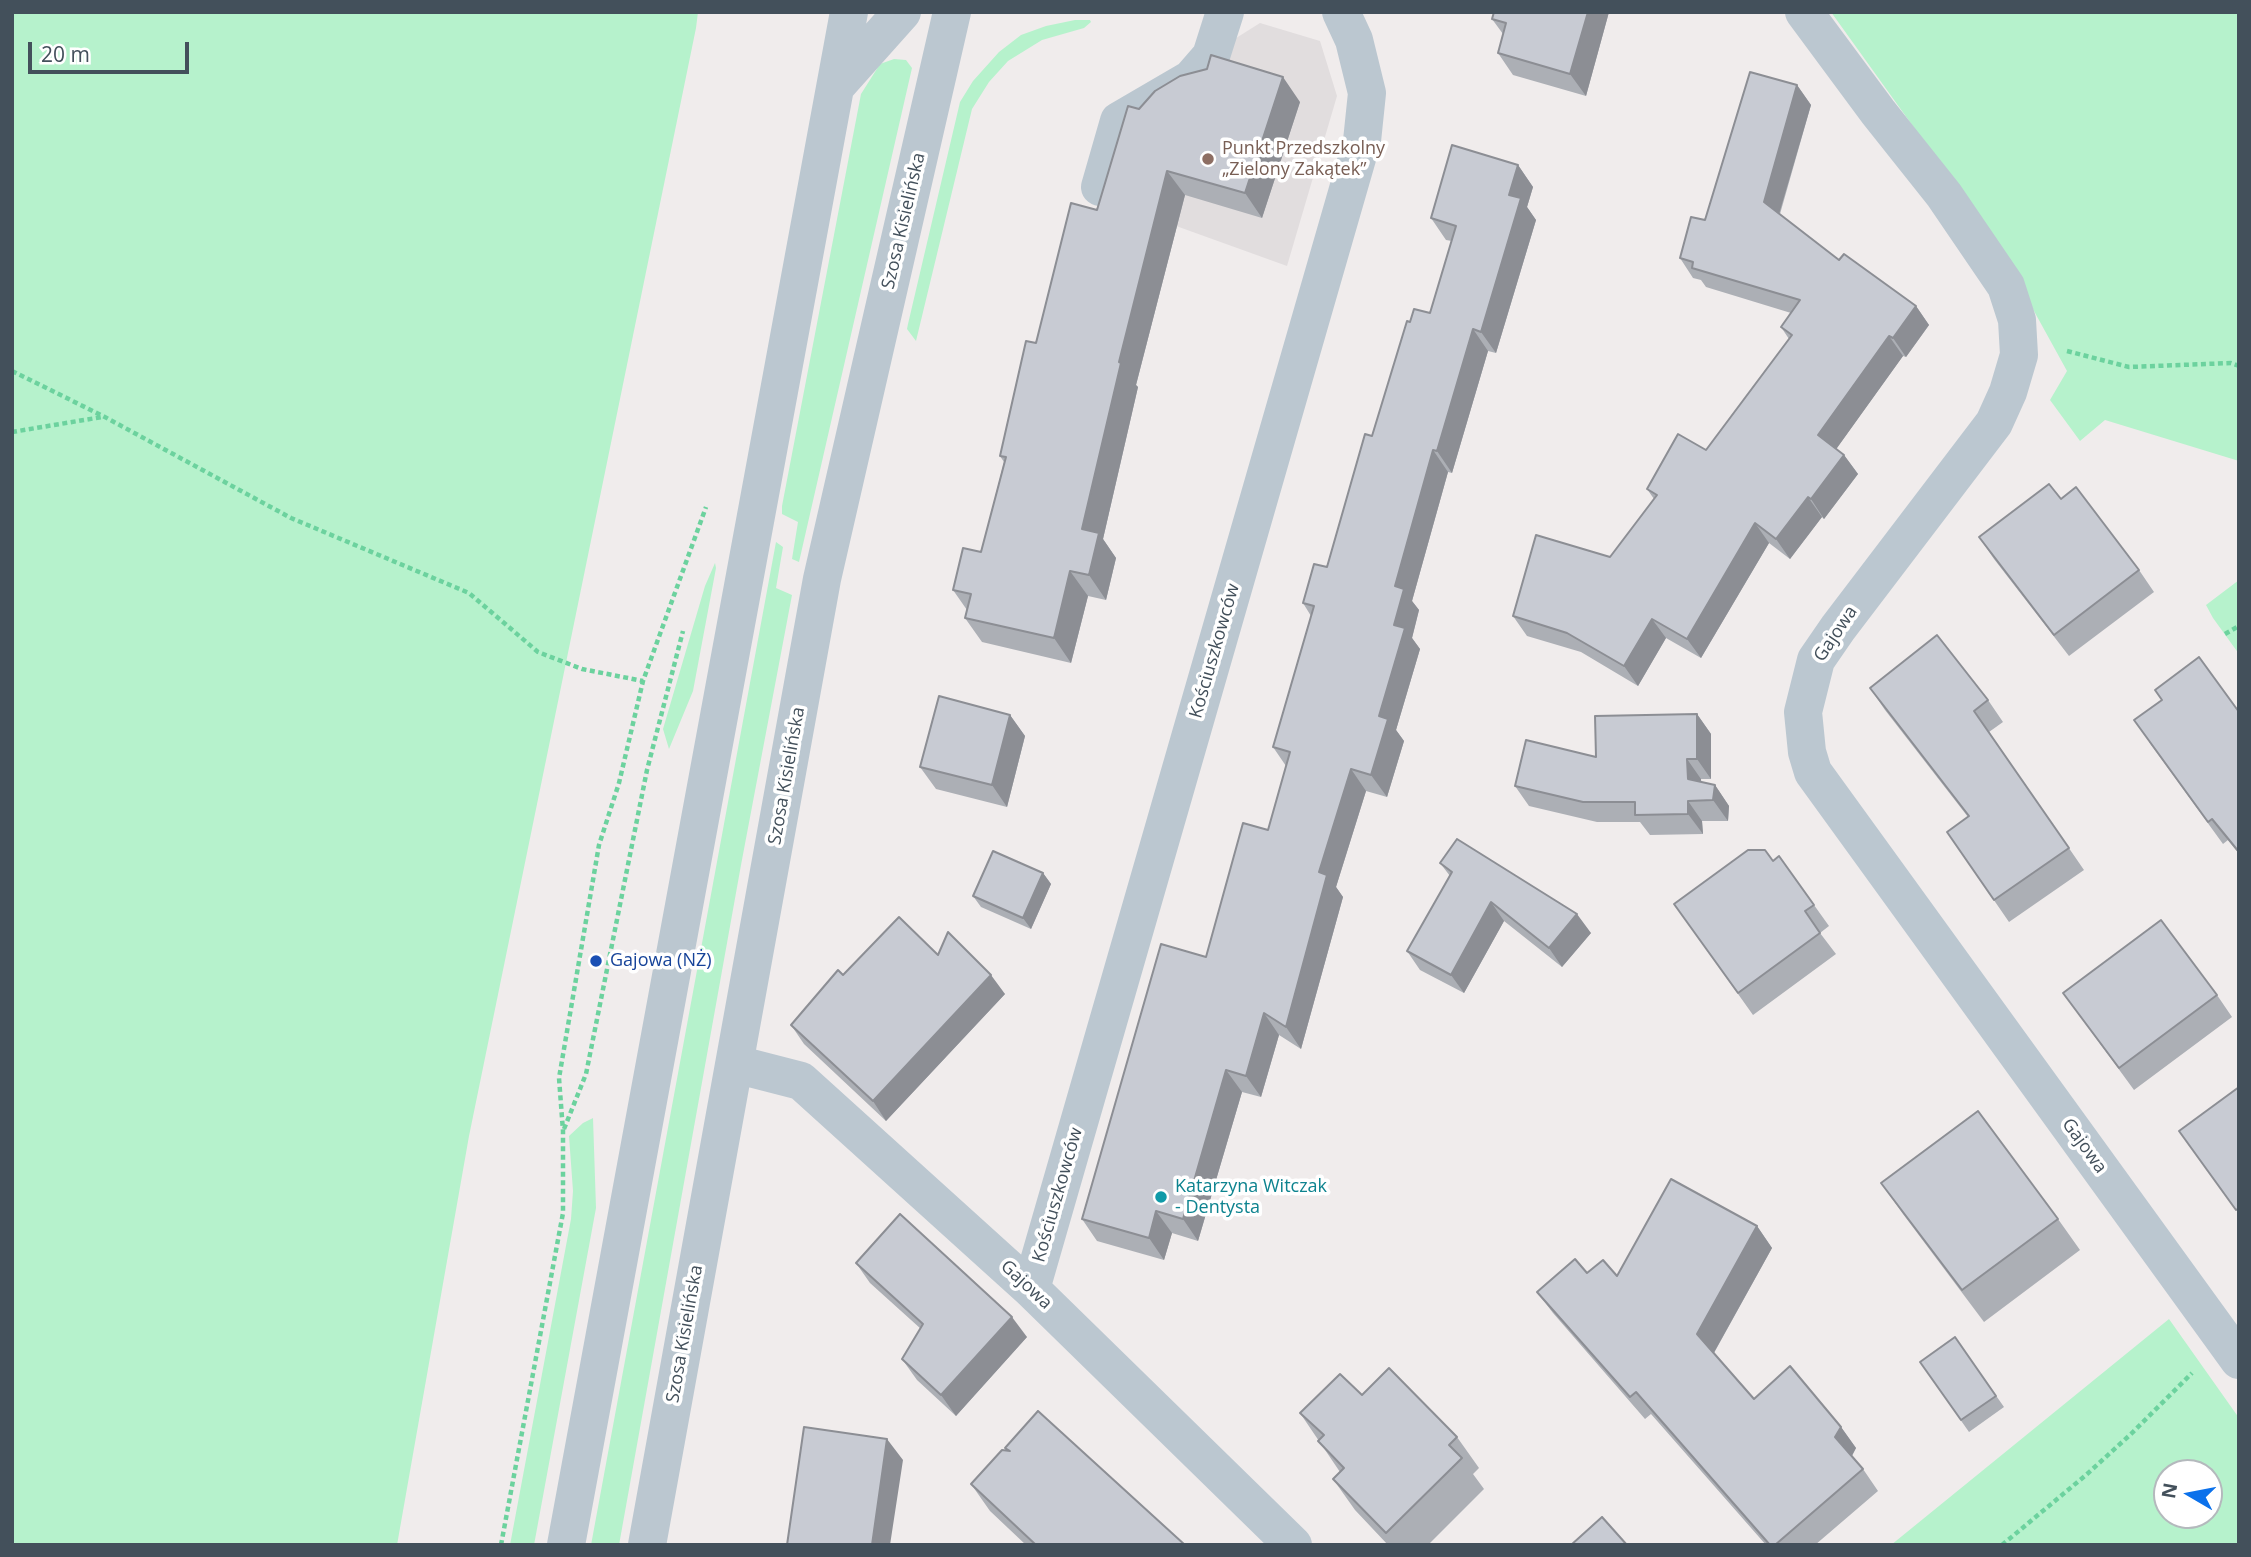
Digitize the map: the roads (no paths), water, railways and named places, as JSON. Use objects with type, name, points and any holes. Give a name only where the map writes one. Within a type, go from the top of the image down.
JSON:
[{"type":"street","points":[[566,1545],[849,12]]},
{"type":"street","points":[[834,89],[902,12]]},
{"type":"street","name":"Szosa Kisielińska","points":[[647,1545],[822,579],[953,12]]},
{"type":"street","points":[[1100,187],[1119,121],[1191,79],[1211,55],[1225,12]]},
{"type":"street","name":"Kościuszkowców","points":[[1031,1289],[1362,141],[1367,93],[1354,40],[1341,12]]},
{"type":"street","name":"Gajowa","points":[[1804,12],[1944,195],[2006,286],[2017,320],[2020,355],[1994,423],[1816,660],[1803,712],[1807,752],[1813,772],[2232,1350]]},
{"type":"street","name":"Gajowa","points":[[736,1064],[801,1081],[1031,1289],[1293,1545]]},
{"type":"place","name":"Punkt Przedszkolny „Zielony Zakątek”","points":[[1208,159]]},
{"type":"place","name":"Gajowa (NŻ)","points":[[596,961]]},
{"type":"place","name":"Katarzyna Witczak - Dentysta","points":[[1161,1197]]}]
